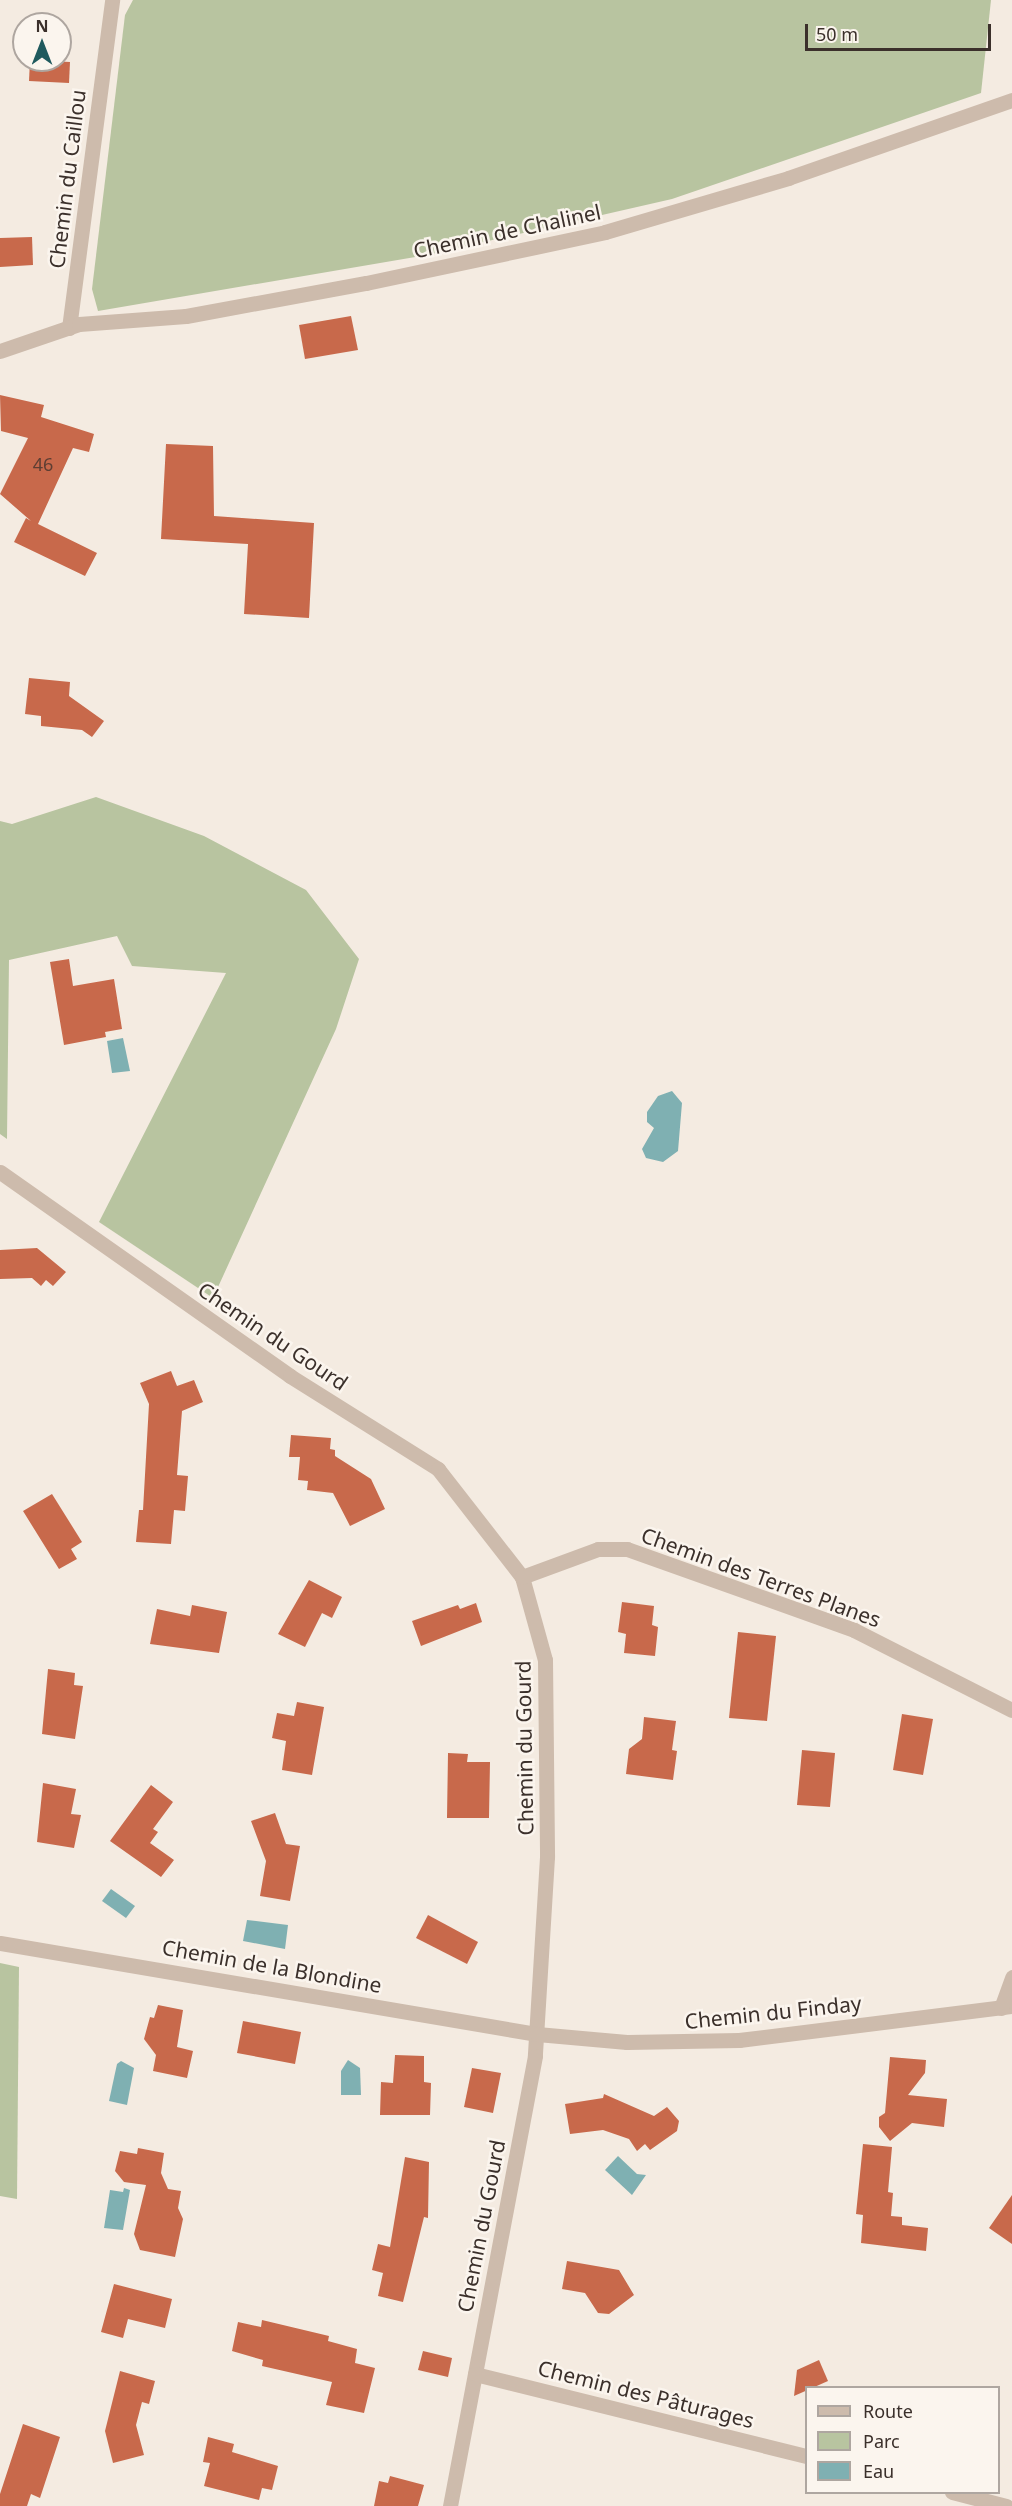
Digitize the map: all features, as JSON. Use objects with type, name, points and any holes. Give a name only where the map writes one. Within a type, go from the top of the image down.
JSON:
[{"type":"street","name":"Chemin du Caillou","points":[[69,328],[112,0]]},
{"type":"street","name":"Chemin de Chalinel","points":[[0,351],[69,328],[186,316],[366,283],[604,232],[788,178],[1012,100]]},
{"type":"street","name":"Chemin du Gourd","points":[[0,1172],[290,1376],[438,1468],[522,1577],[545,1660],[547,1857],[537,2034],[450,2506]]},
{"type":"street","name":"Chemin des Terres Planes","points":[[522,1577],[598,1549],[627,1549],[854,1630],[1012,1710]]},
{"type":"street","name":"Chemin de la Blondine","points":[[0,1943],[537,2034]]},
{"type":"street","points":[[1006,2007],[1012,1977]]},
{"type":"street","name":"Chemin du Finday","points":[[537,2034],[687,2044],[1006,2007]]},
{"type":"street","name":"Chemin des Pâturages","points":[[475,2374],[805,2456]]},
{"type":"street","points":[[956,2494],[1006,2506]]},
{"type":"green space","points":[[133,0],[991,0],[981,93],[672,199],[427,255],[98,311],[92,289],[125,15]]},
{"type":"green space","points":[[96,797],[204,836],[306,890],[359,959],[336,1029],[213,1298],[99,1222],[226,973],[132,966],[117,936],[9,960],[7,1139],[0,1134],[0,821],[12,824]]},
{"type":"green space","points":[[0,1963],[19,1967],[17,2199],[0,2196]]},
{"type":"water","points":[[123,1038],[130,1071],[112,1073],[107,1041]]},
{"type":"water","points":[[672,1091],[682,1103],[678,1151],[663,1162],[646,1158],[642,1149],[654,1128],[647,1122],[647,1112],[658,1096]]},
{"type":"water","points":[[111,1889],[135,1906],[126,1918],[102,1901]]},
{"type":"water","points":[[247,1920],[288,1925],[285,1949],[243,1941]]},
{"type":"water","points":[[348,2060],[360,2068],[361,2095],[341,2095],[341,2071]]},
{"type":"water","points":[[121,2061],[134,2068],[127,2105],[109,2101],[117,2064]]},
{"type":"water","points":[[618,2156],[637,2174],[646,2175],[632,2195],[605,2170]]},
{"type":"water","points":[[124,2188],[130,2190],[123,2230],[104,2228],[110,2190],[123,2192]]},
{"type":"building","points":[[29,72],[70,72],[69,83],[29,81]]},
{"type":"building","points":[[32,237],[33,265],[0,267],[0,238]]},
{"type":"building","points":[[351,316],[358,350],[305,359],[299,325]]},
{"type":"building","points":[[0,395],[44,405],[41,417],[94,434],[89,452],[73,448],[38,524],[97,553],[85,576],[14,542],[26,518],[31,521],[0,494],[28,438],[1,431]]},
{"type":"building","points":[[166,444],[213,446],[214,516],[314,523],[309,618],[244,614],[248,544],[161,539]]},
{"type":"building","points":[[29,678],[70,682],[69,696],[104,721],[92,737],[82,730],[41,726],[41,716],[25,714]]},
{"type":"building","points":[[69,959],[73,986],[114,979],[122,1029],[105,1032],[106,1037],[64,1045],[50,962]]},
{"type":"building","points":[[37,1248],[66,1272],[53,1286],[46,1280],[41,1286],[32,1278],[0,1279],[0,1250]]},
{"type":"building","points":[[171,1371],[177,1386],[194,1380],[203,1402],[182,1411],[177,1475],[188,1476],[185,1511],[174,1510],[171,1544],[136,1542],[139,1510],[143,1510],[149,1404],[140,1383]]},
{"type":"building","points":[[291,1435],[331,1438],[330,1449],[335,1450],[335,1456],[371,1479],[385,1509],[350,1526],[333,1493],[307,1490],[308,1481],[298,1480],[300,1457],[289,1457]]},
{"type":"building","points":[[52,1494],[82,1542],[71,1549],[77,1559],[59,1569],[23,1511]]},
{"type":"building","points":[[309,1580],[342,1597],[332,1618],[322,1613],[305,1647],[278,1634]]},
{"type":"building","points":[[622,1602],[654,1606],[652,1625],[658,1627],[655,1656],[624,1653],[626,1634],[618,1632]]},
{"type":"building","points":[[476,1603],[482,1622],[421,1646],[412,1621],[458,1605],[460,1609]]},
{"type":"building","points":[[192,1605],[227,1612],[219,1653],[150,1644],[157,1609],[190,1616]]},
{"type":"building","points":[[738,1632],[776,1636],[767,1721],[729,1718]]},
{"type":"building","points":[[48,1669],[75,1673],[74,1685],[83,1686],[75,1739],[42,1734]]},
{"type":"building","points":[[297,1702],[324,1707],[312,1775],[282,1770],[286,1741],[272,1738],[277,1713],[294,1716]]},
{"type":"building","points":[[902,1714],[933,1719],[923,1775],[893,1770]]},
{"type":"building","points":[[644,1717],[676,1721],[672,1750],[677,1751],[673,1780],[626,1774],[629,1749],[642,1739]]},
{"type":"building","points":[[802,1750],[835,1753],[830,1807],[797,1805]]},
{"type":"building","points":[[448,1753],[468,1754],[467,1762],[490,1762],[489,1818],[447,1818]]},
{"type":"building","points":[[43,1783],[76,1789],[71,1814],[81,1815],[74,1848],[37,1842]]},
{"type":"building","points":[[151,1785],[173,1802],[153,1829],[158,1832],[150,1843],[174,1860],[161,1877],[110,1841]]},
{"type":"building","points":[[275,1813],[286,1844],[300,1846],[290,1901],[260,1896],[266,1861],[251,1821]]},
{"type":"building","points":[[428,1915],[478,1942],[467,1964],[416,1938]]},
{"type":"building","points":[[158,2005],[183,2010],[177,2047],[193,2051],[187,2078],[153,2071],[156,2055],[144,2039],[150,2017],[154,2018]]},
{"type":"building","points":[[243,2021],[301,2032],[295,2064],[237,2053]]},
{"type":"building","points":[[395,2055],[424,2056],[424,2082],[431,2083],[430,2115],[380,2115],[381,2082],[393,2083]]},
{"type":"building","points":[[890,2057],[926,2060],[925,2073],[908,2095],[947,2099],[944,2127],[912,2123],[890,2141],[879,2127],[879,2117],[885,2113]]},
{"type":"building","points":[[472,2068],[501,2073],[493,2113],[464,2107]]},
{"type":"building","points":[[604,2094],[654,2116],[667,2107],[679,2121],[677,2131],[650,2150],[645,2144],[637,2151],[629,2139],[603,2130],[570,2134],[565,2104],[603,2098]]},
{"type":"building","points":[[863,2144],[892,2147],[888,2192],[893,2193],[891,2216],[902,2217],[902,2225],[928,2228],[926,2251],[861,2243],[863,2215],[856,2214]]},
{"type":"building","points":[[138,2148],[164,2153],[161,2173],[168,2189],[181,2191],[178,2208],[183,2219],[175,2257],[140,2250],[134,2234],[146,2185],[124,2182],[115,2171],[120,2151],[137,2154]]},
{"type":"building","points":[[405,2157],[429,2162],[428,2218],[424,2217],[403,2302],[378,2296],[383,2273],[372,2270],[378,2244],[390,2247]]},
{"type":"building","points":[[1012,2195],[1012,2244],[989,2228]]},
{"type":"building","points":[[567,2261],[619,2270],[634,2295],[609,2314],[598,2313],[585,2293],[562,2289]]},
{"type":"building","points":[[114,2284],[172,2299],[165,2328],[128,2319],[123,2338],[101,2332]]},
{"type":"building","points":[[262,2320],[329,2336],[328,2341],[357,2349],[355,2363],[375,2368],[364,2413],[326,2405],[332,2382],[262,2366],[263,2360],[232,2351],[238,2322],[261,2327]]},
{"type":"building","points":[[423,2351],[452,2358],[448,2377],[418,2370]]},
{"type":"building","points":[[819,2360],[828,2381],[817,2386],[805,2386],[805,2391],[794,2396],[797,2370]]},
{"type":"building","points":[[120,2371],[155,2381],[149,2404],[142,2402],[136,2425],[144,2455],[113,2463],[105,2431]]},
{"type":"building","points":[[23,2424],[60,2437],[40,2498],[31,2494],[27,2506],[0,2506],[0,2494]]},
{"type":"building","points":[[208,2437],[234,2444],[232,2452],[278,2466],[272,2490],[262,2488],[259,2500],[204,2486],[210,2463],[203,2462]]},
{"type":"building","points":[[390,2476],[424,2485],[418,2506],[374,2506],[379,2481],[388,2483]]}]
